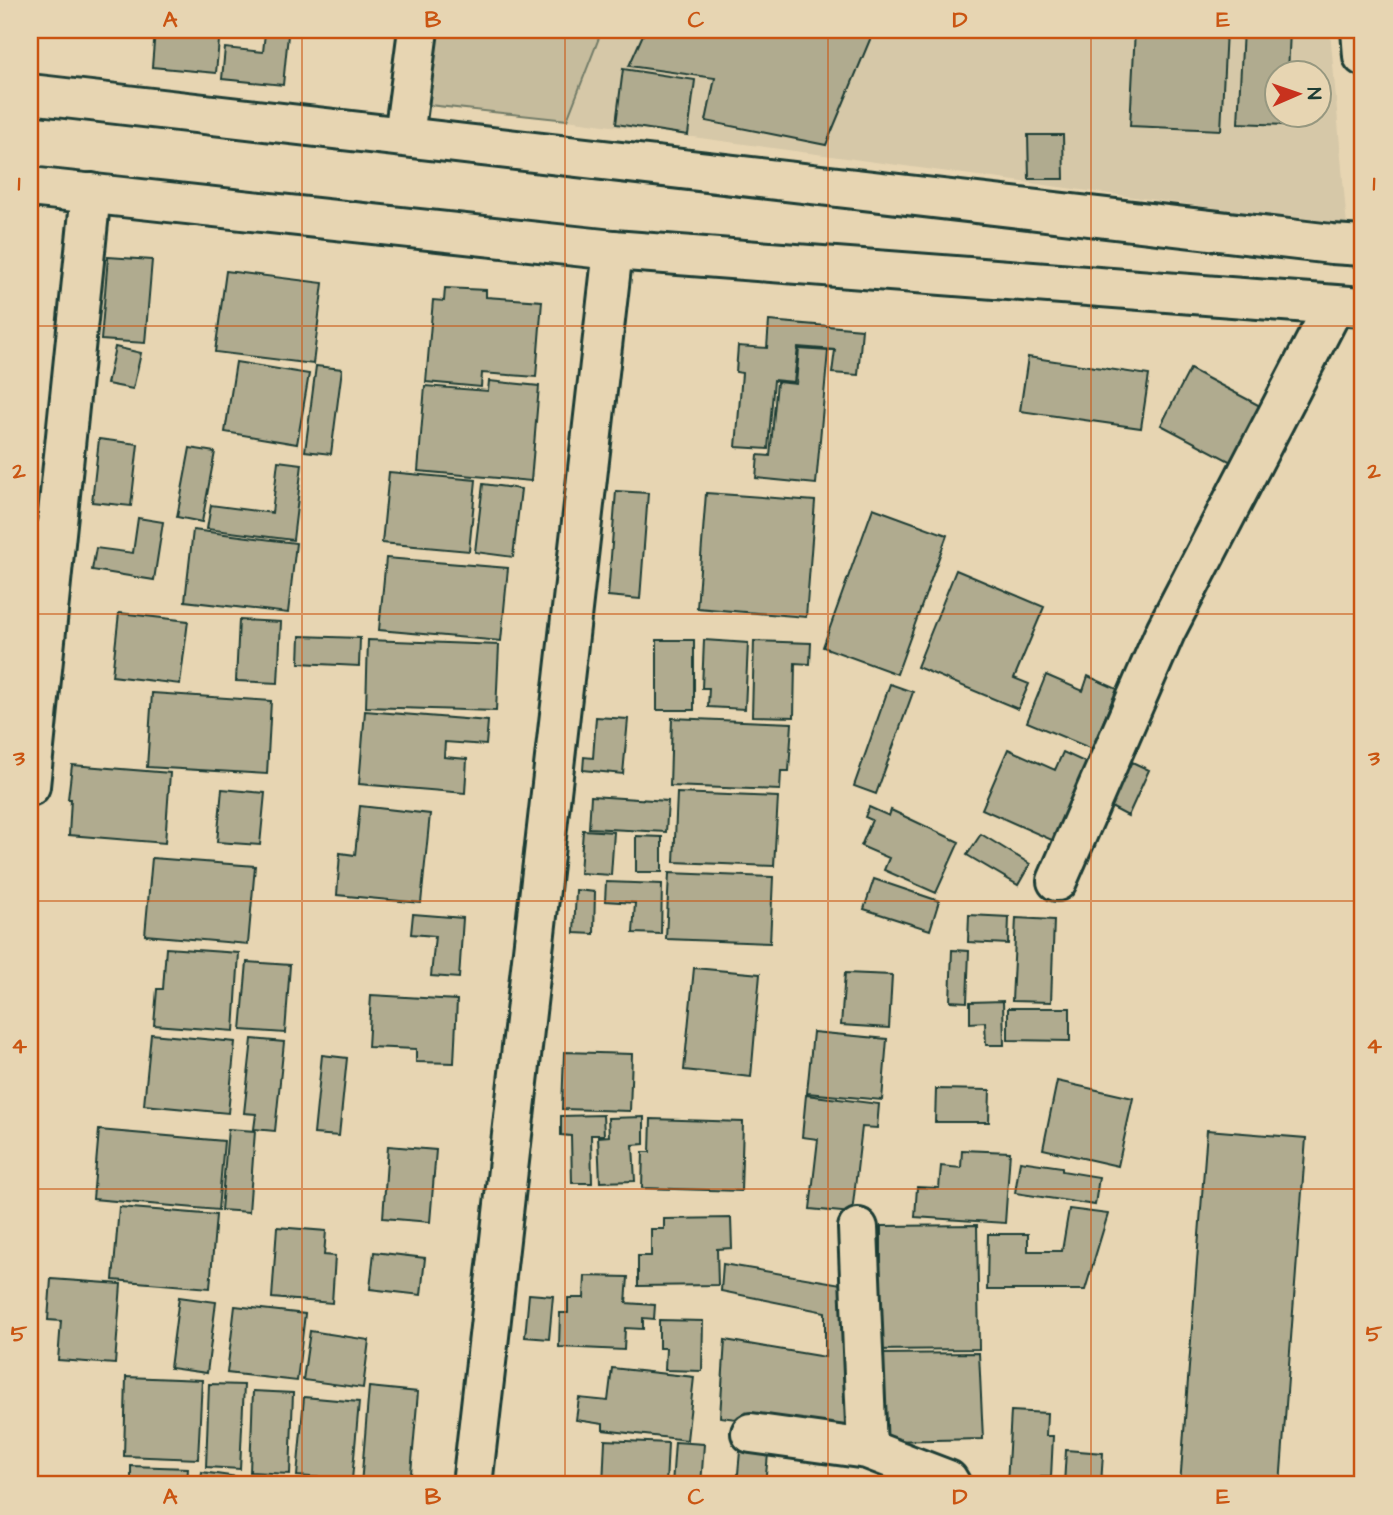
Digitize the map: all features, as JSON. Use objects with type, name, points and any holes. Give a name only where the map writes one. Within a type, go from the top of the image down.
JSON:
[{"type":"street","points":[[404,136],[418,30]]},
{"type":"street","points":[[1361,30],[1363,56]]},
{"type":"street","points":[[30,94],[1363,246]]},
{"type":"street","points":[[30,187],[612,250],[1348,306],[1166,630],[1057,881]]},
{"type":"street","points":[[30,786],[91,193]]},
{"type":"street","points":[[472,1485],[612,250]]},
{"type":"street","points":[[858,1228],[867,1449]]},
{"type":"street","points":[[751,1433],[867,1449],[948,1480],[951,1485]]},
{"type":"shaded area","points":[[438,30],[602,30],[567,120],[429,105]]},
{"type":"shaded area","points":[[602,30],[1330,30],[1333,60],[1264,60],[1264,130],[1334,130],[1334,76],[1347,226],[567,120]]},
{"type":"building","points":[[155,30],[220,30],[216,73],[152,67]]},
{"type":"building","points":[[645,30],[874,30],[826,145],[706,121],[715,78],[629,66]]},
{"type":"building","points":[[1135,30],[1226,30],[1221,130],[1130,126]]},
{"type":"building","points":[[1243,30],[1290,30],[1289,60],[1264,60],[1264,124],[1238,123]]},
{"type":"building","points":[[265,33],[288,35],[283,85],[222,79],[225,48],[263,52]]},
{"type":"building","points":[[623,69],[695,80],[688,135],[616,124]]},
{"type":"building","points":[[1028,135],[1063,135],[1064,179],[1029,179]]},
{"type":"building","points":[[108,257],[152,260],[145,343],[101,340]]},
{"type":"building","points":[[226,271],[323,283],[313,364],[215,352]]},
{"type":"building","points":[[445,288],[486,290],[486,297],[542,301],[536,377],[482,373],[481,387],[426,382],[433,300],[444,301]]},
{"type":"building","points":[[769,321],[862,329],[858,375],[832,373],[835,350],[798,347],[794,382],[774,380],[768,449],[736,447],[742,373],[736,372],[738,346],[767,348]]},
{"type":"building","points":[[115,347],[141,353],[133,389],[107,384]]},
{"type":"building","points":[[799,349],[828,351],[816,484],[756,478],[758,455],[770,456],[777,382],[796,384]]},
{"type":"building","points":[[1028,357],[1149,375],[1141,428],[1020,411]]},
{"type":"building","points":[[236,362],[309,374],[297,444],[225,432]]},
{"type":"building","points":[[316,366],[342,369],[331,454],[305,451]]},
{"type":"building","points":[[1190,369],[1262,407],[1233,463],[1161,425]]},
{"type":"building","points":[[489,381],[539,386],[531,481],[418,471],[425,386],[488,391]]},
{"type":"building","points":[[99,439],[138,444],[131,506],[92,502]]},
{"type":"building","points":[[190,448],[215,452],[202,522],[177,517]]},
{"type":"building","points":[[278,461],[302,464],[293,540],[207,529],[211,505],[272,513]]},
{"type":"building","points":[[389,472],[476,480],[469,551],[382,543]]},
{"type":"building","points":[[483,484],[521,489],[513,557],[475,552]]},
{"type":"building","points":[[616,491],[648,493],[640,599],[608,596]]},
{"type":"building","points":[[706,493],[815,501],[806,617],[697,608]]},
{"type":"building","points":[[873,508],[947,535],[897,674],[823,647]]},
{"type":"building","points":[[138,518],[163,522],[154,580],[92,570],[96,548],[133,553]]},
{"type":"building","points":[[193,530],[296,543],[288,613],[185,601]]},
{"type":"building","points":[[386,558],[508,568],[501,641],[379,630]]},
{"type":"building","points":[[956,570],[1044,607],[1014,678],[1029,684],[1018,709],[917,667]]},
{"type":"building","points":[[119,613],[188,621],[180,684],[112,676]]},
{"type":"building","points":[[239,620],[281,622],[278,683],[236,681]]},
{"type":"building","points":[[300,636],[360,638],[359,666],[299,663]]},
{"type":"building","points":[[368,640],[499,645],[496,711],[366,707]]},
{"type":"building","points":[[657,640],[694,640],[694,710],[657,710]]},
{"type":"building","points":[[704,640],[748,643],[745,709],[708,707],[709,688],[702,688]]},
{"type":"building","points":[[754,641],[811,643],[810,664],[795,663],[794,717],[752,716]]},
{"type":"building","points":[[1046,675],[1083,691],[1088,676],[1117,689],[1092,749],[1027,722]]},
{"type":"building","points":[[890,684],[913,692],[876,794],[854,786]]},
{"type":"building","points":[[152,693],[271,701],[267,774],[147,767]]},
{"type":"building","points":[[365,711],[488,721],[486,745],[445,742],[444,757],[467,759],[465,793],[359,784]]},
{"type":"building","points":[[596,717],[628,719],[623,774],[583,770],[584,757],[593,758]]},
{"type":"building","points":[[672,718],[792,723],[789,771],[781,771],[780,790],[670,786]]},
{"type":"building","points":[[1008,749],[1055,770],[1063,752],[1089,764],[1054,841],[982,809]]},
{"type":"building","points":[[1130,761],[1149,770],[1128,816],[1109,806]]},
{"type":"building","points":[[72,765],[170,773],[165,843],[69,835],[71,799],[68,799]]},
{"type":"building","points":[[222,789],[265,793],[260,845],[217,842]]},
{"type":"building","points":[[677,793],[778,797],[774,866],[674,862]]},
{"type":"building","points":[[591,796],[668,801],[666,832],[589,828]]},
{"type":"building","points":[[360,806],[430,814],[421,903],[337,895],[340,853],[355,855]]},
{"type":"building","points":[[869,807],[889,816],[891,810],[959,842],[936,893],[884,870],[889,858],[861,846],[872,820],[865,817]]},
{"type":"building","points":[[583,830],[614,832],[611,875],[580,873]]},
{"type":"building","points":[[981,834],[1030,864],[1018,885],[967,855]]},
{"type":"building","points":[[636,836],[662,837],[662,872],[636,872]]},
{"type":"building","points":[[152,858],[255,866],[248,944],[145,935]]},
{"type":"building","points":[[669,873],[773,877],[770,943],[666,939]]},
{"type":"building","points":[[874,879],[939,901],[930,930],[864,909]]},
{"type":"building","points":[[606,882],[662,884],[661,934],[633,933],[635,903],[605,901]]},
{"type":"building","points":[[576,890],[595,892],[594,934],[574,933]]},
{"type":"building","points":[[413,914],[463,918],[459,978],[431,976],[435,936],[411,934]]},
{"type":"building","points":[[969,915],[1009,917],[1008,944],[968,942]]},
{"type":"building","points":[[1016,918],[1054,920],[1051,1002],[1012,1001]]},
{"type":"building","points":[[166,948],[239,953],[234,1031],[154,1025],[157,989],[163,989]]},
{"type":"building","points":[[952,950],[969,951],[967,1002],[950,1001]]},
{"type":"building","points":[[247,962],[290,965],[285,1033],[241,1030]]},
{"type":"building","points":[[694,968],[760,974],[751,1077],[684,1070]]},
{"type":"building","points":[[845,973],[892,975],[889,1028],[841,1025]]},
{"type":"building","points":[[371,995],[457,1000],[454,1063],[416,1062],[416,1049],[368,1047]]},
{"type":"building","points":[[1003,1001],[1004,1045],[986,1045],[985,1022],[970,1023],[970,1002]]},
{"type":"building","points":[[1008,1008],[1070,1008],[1070,1041],[1008,1040]]},
{"type":"building","points":[[813,1032],[887,1039],[882,1100],[807,1093]]},
{"type":"building","points":[[151,1034],[235,1042],[228,1113],[144,1105]]},
{"type":"building","points":[[252,1039],[284,1042],[275,1131],[254,1129],[256,1114],[244,1113]]},
{"type":"building","points":[[564,1052],[632,1054],[630,1111],[562,1109]]},
{"type":"building","points":[[322,1055],[347,1058],[339,1136],[314,1134]]},
{"type":"building","points":[[1057,1081],[1133,1098],[1118,1166],[1043,1149]]},
{"type":"building","points":[[936,1089],[990,1090],[989,1122],[935,1122]]},
{"type":"building","points":[[806,1095],[879,1104],[877,1128],[862,1127],[852,1213],[810,1209],[818,1139],[802,1137]]},
{"type":"building","points":[[603,1115],[604,1135],[591,1135],[592,1183],[572,1183],[571,1136],[561,1135],[561,1116]]},
{"type":"building","points":[[644,1117],[644,1144],[633,1145],[635,1181],[600,1182],[598,1137],[609,1136],[608,1118]]},
{"type":"building","points":[[651,1119],[743,1122],[741,1191],[642,1188],[643,1152],[650,1152]]},
{"type":"building","points":[[228,1129],[255,1131],[249,1212],[221,1210]]},
{"type":"building","points":[[99,1130],[224,1141],[218,1210],[93,1199]]},
{"type":"building","points":[[1207,1130],[1306,1138],[1280,1485],[1180,1485]]},
{"type":"building","points":[[388,1146],[436,1150],[430,1222],[383,1218]]},
{"type":"building","points":[[962,1150],[1010,1152],[1005,1223],[915,1217],[917,1187],[939,1188],[941,1166],[961,1168]]},
{"type":"building","points":[[1020,1161],[1062,1167],[1062,1171],[1099,1177],[1095,1205],[1015,1193]]},
{"type":"building","points":[[119,1207],[216,1215],[210,1288],[113,1280]]},
{"type":"building","points":[[1069,1209],[1108,1214],[1085,1290],[987,1290],[988,1234],[1028,1234],[1028,1251],[1062,1251]]},
{"type":"building","points":[[731,1218],[732,1248],[717,1249],[718,1285],[638,1286],[638,1256],[651,1256],[651,1229],[664,1229],[664,1219]]},
{"type":"building","points":[[977,1225],[979,1349],[870,1350],[869,1262],[881,1262],[881,1226]]},
{"type":"building","points":[[277,1227],[326,1231],[324,1255],[335,1256],[332,1303],[272,1298]]},
{"type":"building","points":[[374,1252],[425,1258],[421,1295],[370,1289]]},
{"type":"building","points":[[723,1264],[853,1286],[854,1434],[720,1417],[725,1340],[825,1357],[825,1312],[721,1291]]},
{"type":"building","points":[[585,1276],[628,1277],[626,1303],[655,1305],[654,1319],[643,1318],[643,1329],[625,1328],[624,1350],[559,1347],[560,1313],[568,1313],[568,1298],[584,1298]]},
{"type":"building","points":[[51,1279],[121,1284],[115,1364],[58,1360],[61,1321],[48,1320]]},
{"type":"building","points":[[529,1294],[553,1296],[549,1339],[525,1337]]},
{"type":"building","points":[[179,1297],[216,1302],[207,1373],[170,1368]]},
{"type":"building","points":[[235,1306],[305,1314],[297,1381],[227,1373]]},
{"type":"building","points":[[659,1320],[703,1321],[702,1371],[665,1370],[666,1348],[659,1348]]},
{"type":"building","points":[[310,1331],[369,1340],[363,1388],[303,1380]]},
{"type":"building","points":[[979,1353],[983,1439],[885,1441],[878,1354]]},
{"type":"building","points":[[612,1368],[694,1377],[687,1440],[603,1430],[603,1424],[576,1420],[579,1398],[608,1401]]},
{"type":"building","points":[[126,1377],[202,1380],[198,1459],[124,1456]]},
{"type":"building","points":[[209,1384],[244,1385],[240,1469],[206,1467]]},
{"type":"building","points":[[369,1387],[418,1392],[410,1485],[361,1485]]},
{"type":"building","points":[[253,1391],[293,1393],[290,1474],[250,1472]]},
{"type":"building","points":[[304,1397],[359,1402],[352,1480],[297,1476]]},
{"type":"building","points":[[1011,1411],[1047,1413],[1046,1436],[1053,1436],[1051,1477],[1041,1477],[1040,1485],[1007,1485]]},
{"type":"building","points":[[605,1440],[668,1443],[666,1485],[603,1485]]},
{"type":"building","points":[[675,1442],[704,1444],[701,1485],[672,1485]]},
{"type":"building","points":[[1066,1450],[1103,1453],[1101,1485],[1064,1485]]},
{"type":"building","points":[[740,1451],[768,1454],[765,1485],[737,1485]]},
{"type":"building","points":[[131,1466],[188,1468],[187,1485],[131,1485]]},
{"type":"building","points":[[202,1472],[287,1484],[287,1485],[200,1485]]}]
